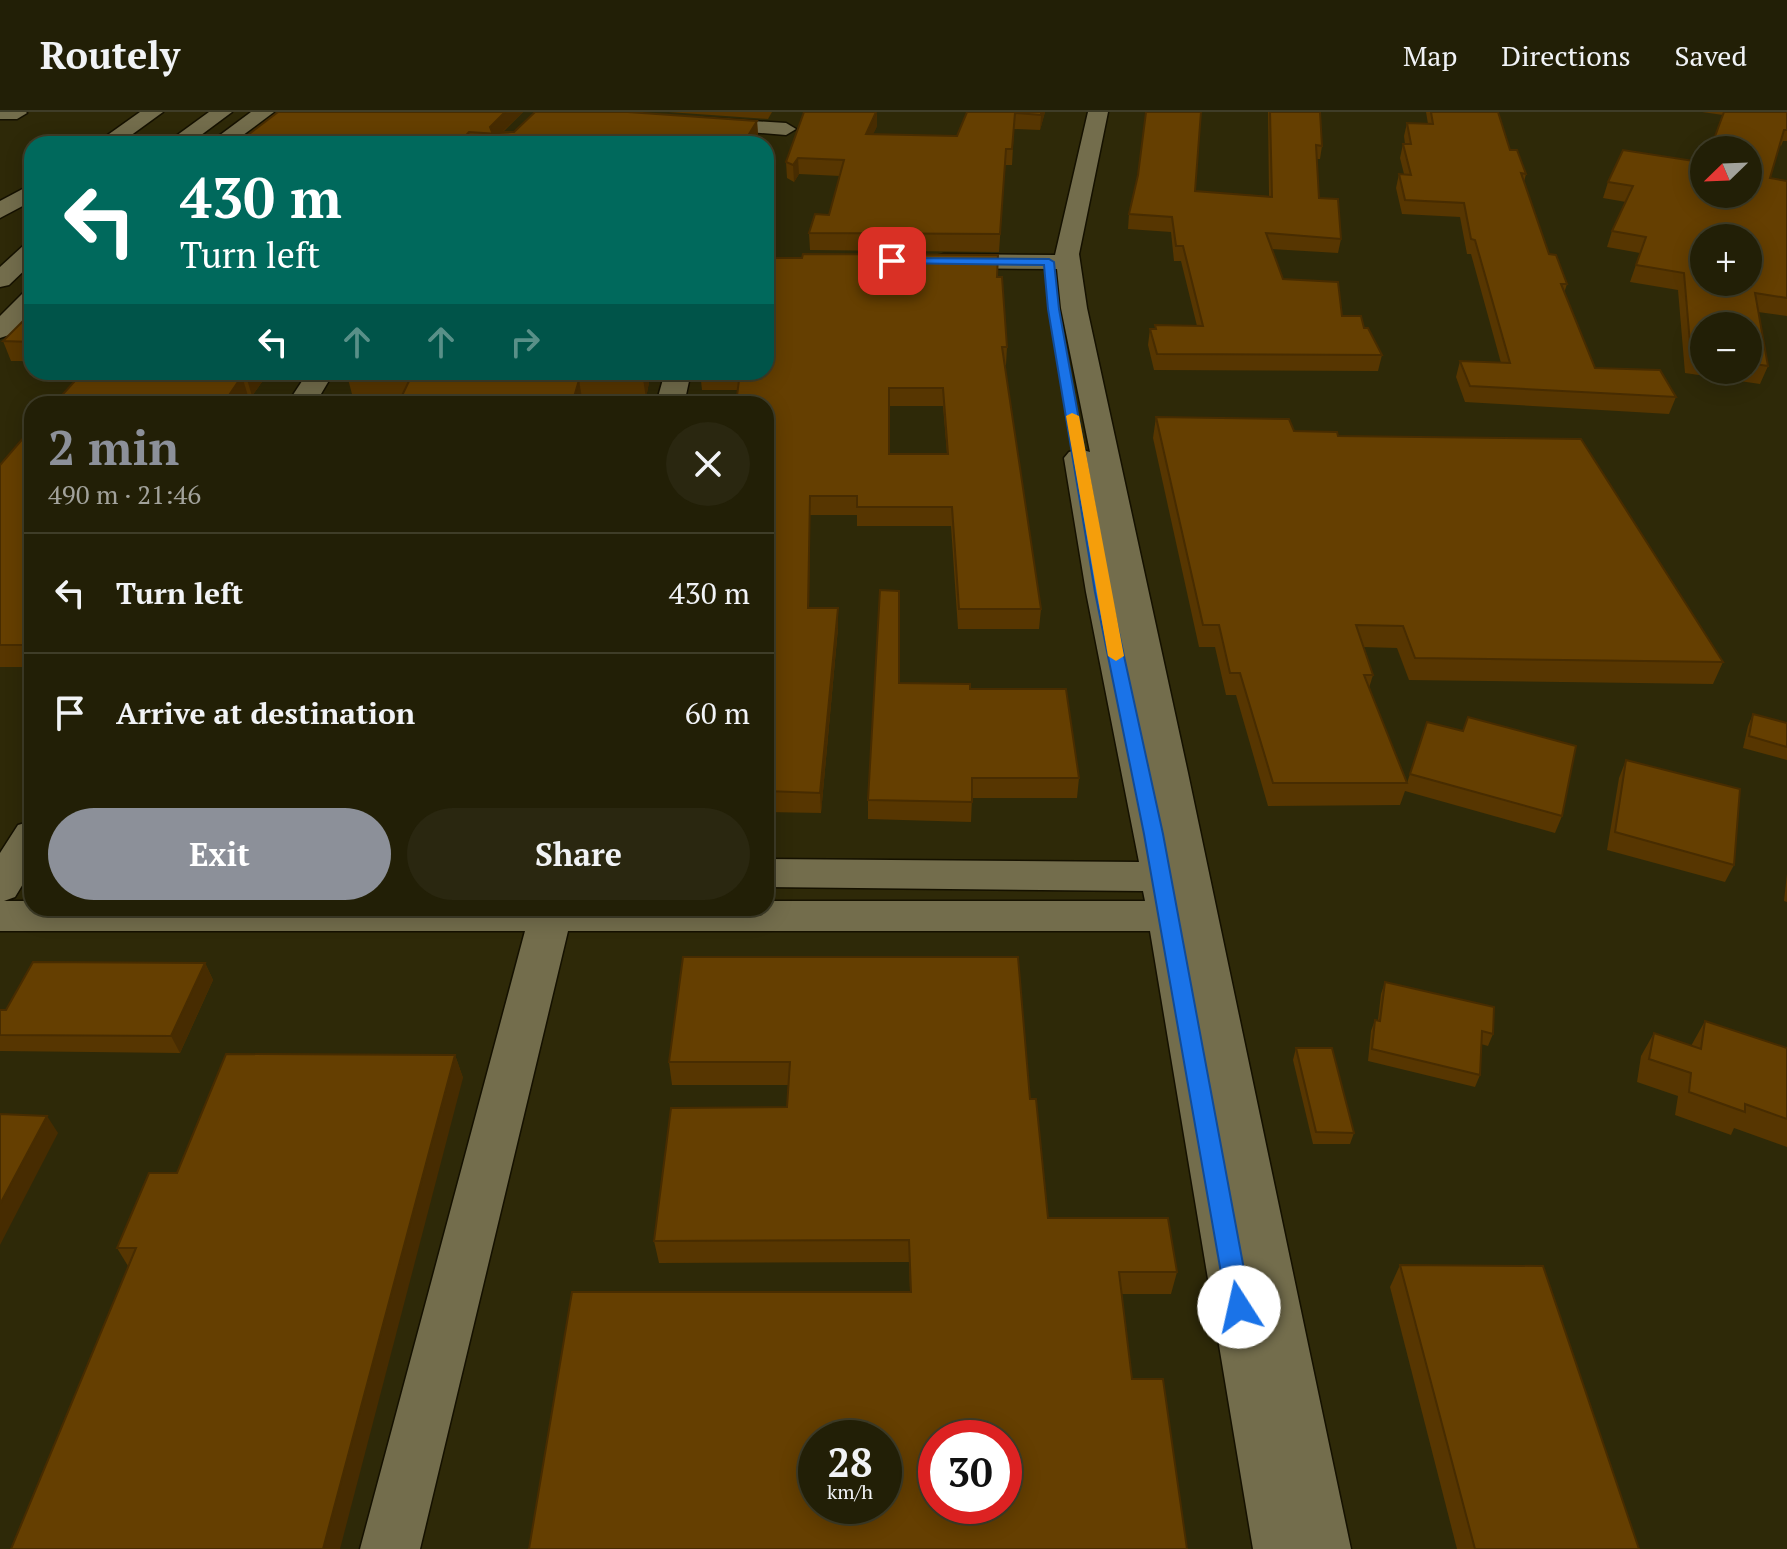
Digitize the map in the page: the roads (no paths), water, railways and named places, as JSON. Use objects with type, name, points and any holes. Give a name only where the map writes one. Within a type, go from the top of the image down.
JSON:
[{"type":"street","points":[[117,136],[153,112]]},
{"type":"street","points":[[187,136],[222,112]]},
{"type":"street","points":[[230,136],[264,112]]},
{"type":"street","points":[[774,147],[798,112]]},
{"type":"street","points":[[1079,112],[1048,251],[1058,262],[1074,308],[1180,896],[1283,1549]]},
{"type":"street","points":[[923,261],[1058,262],[1067,254],[1098,112]]},
{"type":"street","points":[[0,113],[17,113]]},
{"type":"street","points":[[677,122],[786,129]]},
{"type":"street","points":[[0,211],[24,196]]},
{"type":"street","points":[[0,280],[24,258]]},
{"type":"street","points":[[0,330],[24,306]]},
{"type":"street","points":[[774,873],[1180,896]]},
{"type":"street","points":[[774,906],[1180,896]]},
{"type":"street","points":[[1180,896],[1233,1107],[1321,1549]]},
{"type":"street","points":[[0,916],[24,916]]},
{"type":"street","points":[[390,1549],[550,916]]}]
